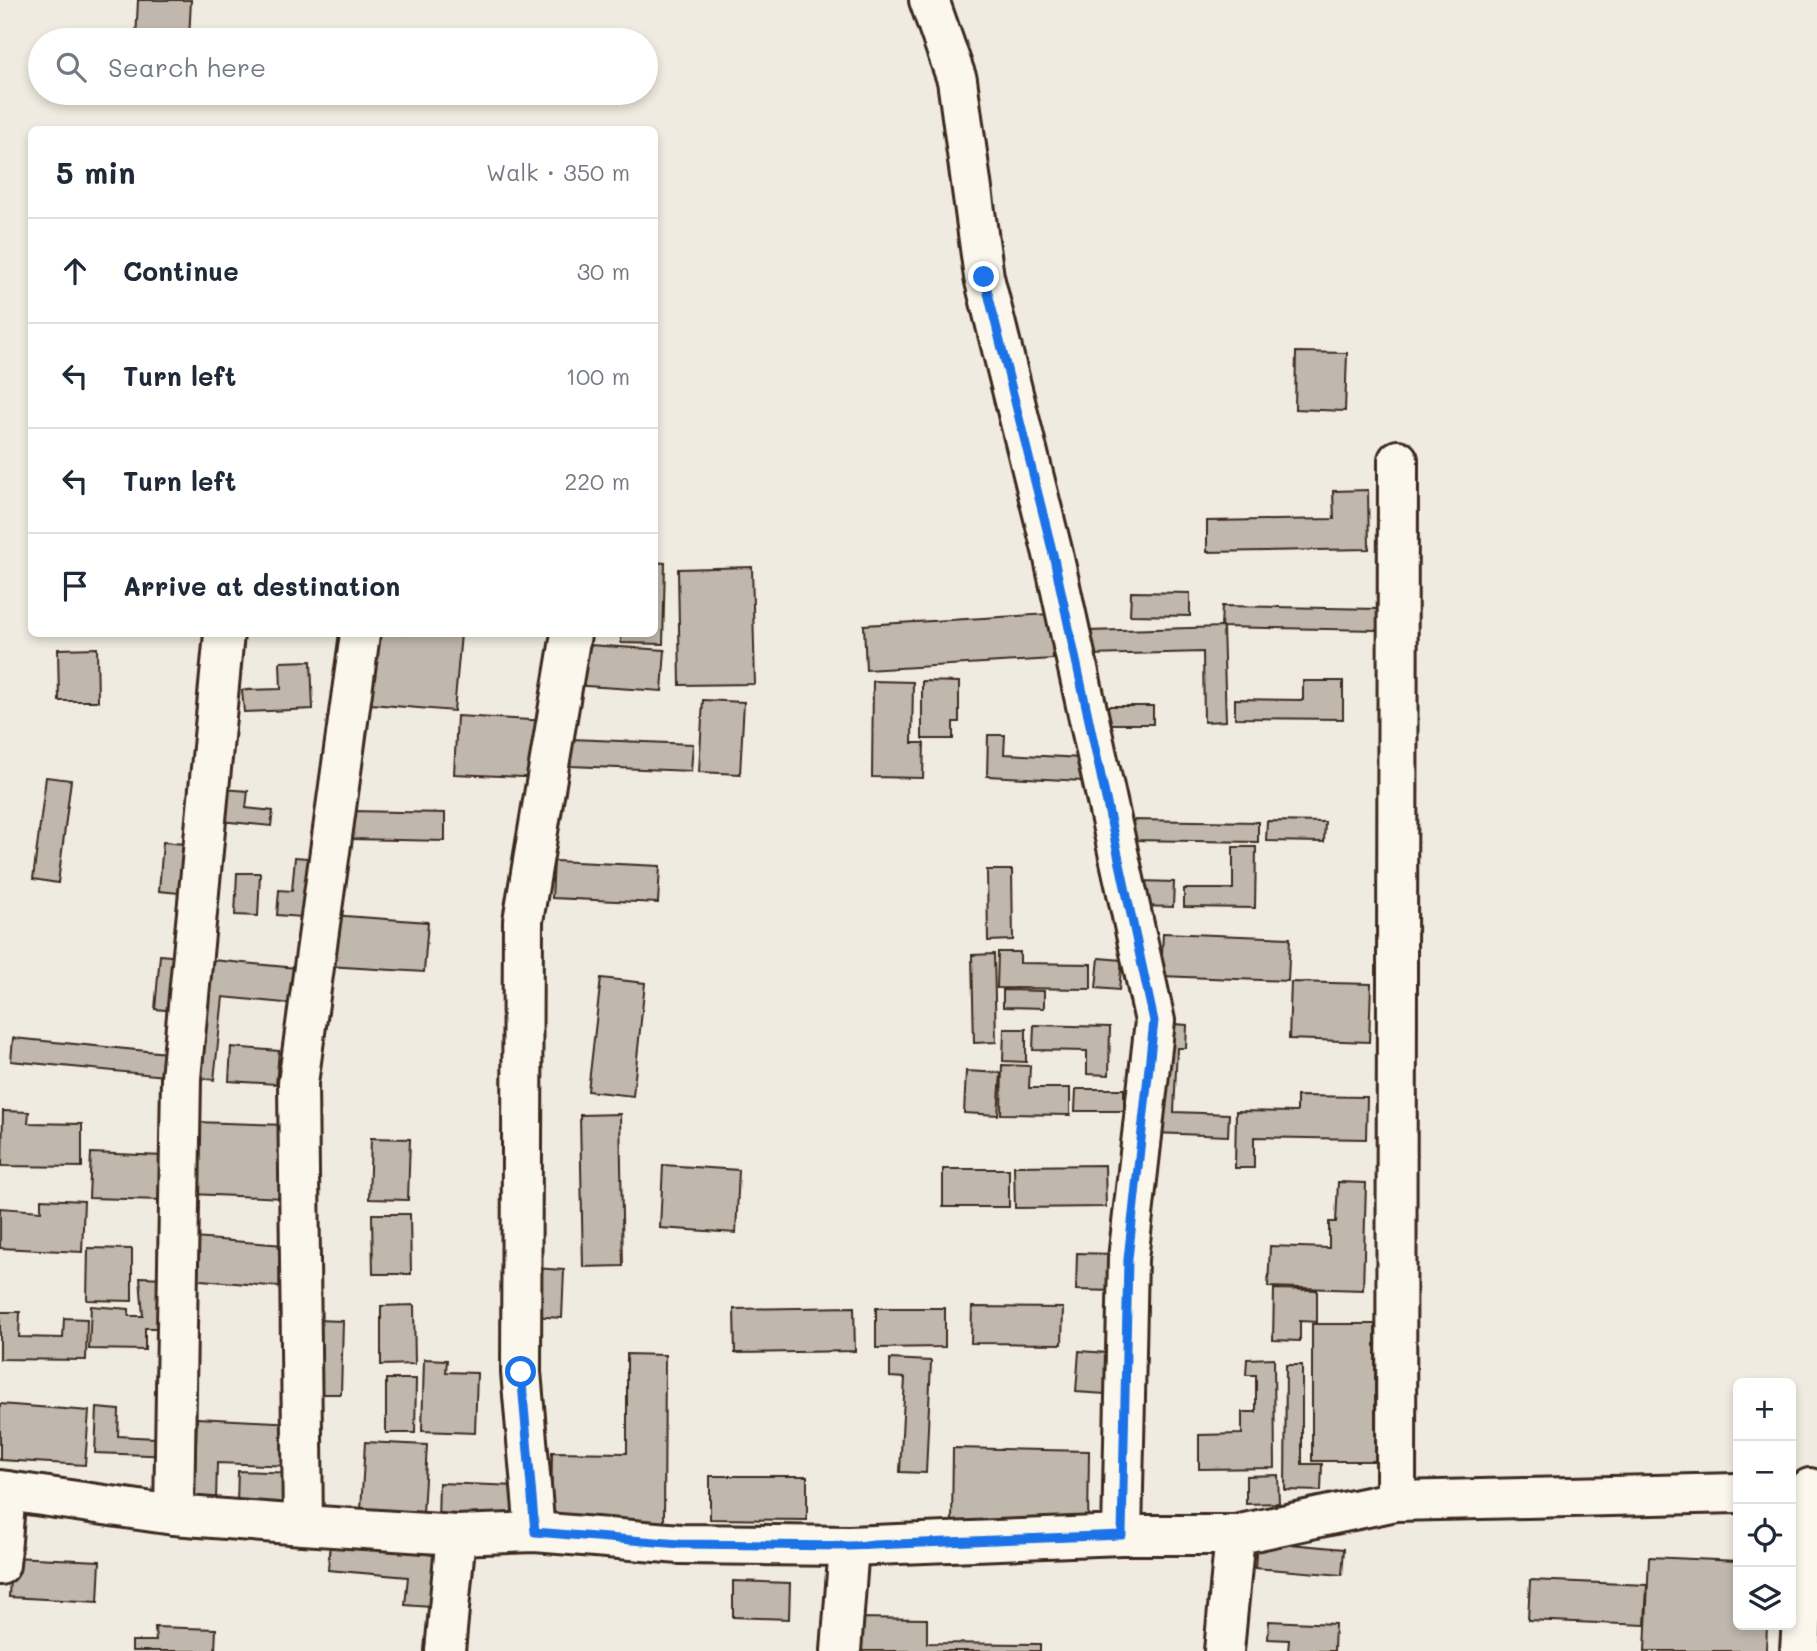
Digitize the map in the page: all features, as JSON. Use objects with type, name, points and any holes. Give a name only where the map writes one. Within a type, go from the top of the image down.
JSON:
[{"type":"street","points":[[929,0],[957,80],[984,277],[1053,554],[1154,1021],[1128,1259],[1122,1535]]},
{"type":"street","points":[[1396,1501],[1398,460]]},
{"type":"street","points":[[174,1516],[181,1078],[224,637]]},
{"type":"street","points":[[303,1525],[298,1083],[360,637]]},
{"type":"street","points":[[535,1532],[521,1372],[523,920],[570,637]]},
{"type":"street","points":[[1800,1651],[1806,1489]]},
{"type":"street","points":[[0,1565],[3,1490],[174,1516],[303,1525],[456,1535],[535,1532],[680,1544],[849,1546],[1122,1535],[1235,1535],[1396,1501],[1733,1493]]},
{"type":"street","points":[[445,1651],[456,1535]]},
{"type":"street","points":[[1224,1651],[1235,1535]]},
{"type":"street","points":[[841,1651],[849,1546]]},
{"type":"building","points":[[138,0],[191,0],[190,28],[137,28]]},
{"type":"building","points":[[1296,352],[1347,353],[1345,411],[1295,409]]},
{"type":"building","points":[[1368,490],[1369,549],[1207,552],[1207,521],[1334,519],[1333,491]]},
{"type":"building","points":[[658,562],[665,563],[663,644],[621,643],[621,637],[658,637]]},
{"type":"building","points":[[752,567],[755,684],[680,685],[678,569]]},
{"type":"building","points":[[1131,592],[1190,593],[1190,616],[1130,615]]},
{"type":"building","points":[[1222,606],[1378,609],[1377,630],[1221,627]]},
{"type":"building","points":[[1050,614],[1053,659],[866,670],[864,625]]},
{"type":"building","points":[[1223,627],[1226,721],[1204,722],[1203,652],[1089,655],[1088,631]]},
{"type":"building","points":[[377,637],[461,637],[454,711],[371,704]]},
{"type":"building","points":[[574,644],[665,650],[662,691],[571,685]]},
{"type":"building","points":[[97,648],[98,701],[59,701],[58,649]]},
{"type":"building","points":[[311,661],[313,709],[244,712],[242,690],[281,689],[280,662]]},
{"type":"building","points":[[873,681],[913,682],[912,743],[924,743],[923,778],[872,777]]},
{"type":"building","points":[[922,681],[959,682],[959,722],[953,722],[953,739],[922,739]]},
{"type":"building","points":[[1303,681],[1343,681],[1343,719],[1235,718],[1235,699],[1303,700]]},
{"type":"building","points":[[703,700],[744,702],[740,774],[699,772]]},
{"type":"building","points":[[1098,706],[1153,706],[1153,724],[1098,724]]},
{"type":"building","points":[[457,716],[548,721],[546,778],[454,774]]},
{"type":"building","points":[[988,735],[1005,735],[1004,754],[1083,758],[1082,781],[987,776]]},
{"type":"building","points":[[571,739],[693,744],[691,771],[570,766]]},
{"type":"building","points":[[46,777],[71,780],[58,883],[33,879]]},
{"type":"building","points":[[223,789],[248,791],[246,808],[273,811],[271,826],[220,821]]},
{"type":"building","points":[[352,811],[445,813],[445,841],[351,839]]},
{"type":"building","points":[[1131,820],[1258,822],[1258,842],[1130,840]]},
{"type":"building","points":[[1267,821],[1325,822],[1324,842],[1266,841]]},
{"type":"building","points":[[163,842],[194,845],[189,894],[159,891]]},
{"type":"building","points":[[1233,847],[1256,847],[1255,908],[1184,907],[1184,889],[1233,889]]},
{"type":"building","points":[[295,857],[319,859],[314,918],[277,915],[279,890],[292,891]]},
{"type":"building","points":[[554,861],[660,866],[658,903],[552,898]]},
{"type":"building","points":[[987,870],[1012,870],[1013,940],[988,941]]},
{"type":"building","points":[[237,873],[260,873],[258,916],[235,915]]},
{"type":"building","points":[[1141,881],[1174,882],[1173,907],[1140,906]]},
{"type":"building","points":[[331,915],[428,922],[424,972],[328,966]]},
{"type":"building","points":[[1163,933],[1290,938],[1288,981],[1161,976]]},
{"type":"building","points":[[998,952],[1020,952],[1020,963],[1091,964],[1091,989],[997,988]]},
{"type":"building","points":[[994,954],[996,1042],[974,1043],[972,955]]},
{"type":"building","points":[[160,955],[180,957],[176,1011],[155,1009]]},
{"type":"building","points":[[1099,958],[1122,960],[1119,990],[1096,988]]},
{"type":"building","points":[[202,959],[307,969],[304,1005],[223,997],[214,1080],[191,1077]]},
{"type":"building","points":[[601,978],[645,983],[633,1096],[588,1091]]},
{"type":"building","points":[[1291,982],[1371,984],[1369,1042],[1289,1039]]},
{"type":"building","points":[[1003,990],[1044,991],[1044,1008],[1003,1007]]},
{"type":"building","points":[[1160,1023],[1187,1025],[1186,1048],[1177,1048],[1174,1112],[1229,1114],[1228,1136],[1155,1133]]},
{"type":"building","points":[[1034,1025],[1110,1027],[1109,1075],[1087,1074],[1087,1051],[1033,1050]]},
{"type":"building","points":[[1004,1029],[1026,1029],[1026,1062],[1003,1061]]},
{"type":"building","points":[[13,1038],[167,1053],[165,1076],[11,1061]]},
{"type":"building","points":[[231,1047],[279,1051],[276,1084],[229,1081]]},
{"type":"building","points":[[1002,1065],[1030,1066],[1029,1088],[1070,1088],[1070,1115],[1001,1114]]},
{"type":"building","points":[[966,1071],[1001,1073],[998,1115],[964,1113]]},
{"type":"building","points":[[1076,1089],[1124,1089],[1124,1111],[1075,1111]]},
{"type":"building","points":[[1297,1096],[1367,1097],[1366,1139],[1254,1137],[1254,1168],[1235,1168],[1236,1111],[1297,1112]]},
{"type":"building","points":[[3,1111],[29,1112],[28,1123],[82,1124],[82,1167],[2,1166]]},
{"type":"building","points":[[620,1114],[623,1266],[583,1267],[580,1115]]},
{"type":"building","points":[[194,1122],[287,1125],[284,1198],[192,1194]]},
{"type":"building","points":[[371,1138],[410,1139],[408,1200],[369,1199]]},
{"type":"building","points":[[91,1153],[164,1156],[163,1200],[89,1198]]},
{"type":"building","points":[[663,1165],[739,1170],[736,1233],[660,1228]]},
{"type":"building","points":[[1105,1165],[1106,1207],[1015,1208],[1014,1166]]},
{"type":"building","points":[[943,1169],[1009,1169],[1009,1207],[943,1207]]},
{"type":"building","points":[[1338,1182],[1366,1183],[1363,1290],[1268,1287],[1270,1246],[1329,1248],[1329,1222],[1336,1222]]},
{"type":"building","points":[[41,1199],[84,1201],[82,1252],[0,1248],[0,1208],[41,1211]]},
{"type":"building","points":[[372,1214],[410,1214],[411,1274],[373,1274]]},
{"type":"building","points":[[194,1238],[296,1246],[292,1288],[190,1279]]},
{"type":"building","points":[[88,1248],[132,1249],[132,1301],[87,1300]]},
{"type":"building","points":[[1077,1253],[1114,1254],[1114,1291],[1076,1290]]},
{"type":"building","points":[[533,1268],[564,1270],[562,1318],[531,1316]]},
{"type":"building","points":[[140,1277],[165,1278],[163,1328],[145,1328],[145,1350],[89,1349],[91,1306],[129,1309],[129,1316],[143,1316]]},
{"type":"building","points":[[1274,1289],[1317,1290],[1317,1322],[1300,1321],[1300,1341],[1273,1340]]},
{"type":"building","points":[[414,1305],[415,1364],[381,1365],[381,1306]]},
{"type":"building","points":[[854,1307],[855,1351],[735,1353],[734,1309]]},
{"type":"building","points":[[972,1307],[1063,1308],[1062,1344],[971,1343]]},
{"type":"building","points":[[876,1308],[945,1308],[945,1347],[876,1348]]},
{"type":"building","points":[[0,1312],[20,1312],[19,1337],[63,1338],[64,1318],[87,1319],[86,1360],[0,1359]]},
{"type":"building","points":[[315,1320],[343,1321],[341,1394],[312,1394]]},
{"type":"building","points":[[1312,1324],[1375,1324],[1375,1461],[1312,1461]]},
{"type":"building","points":[[1079,1351],[1108,1353],[1105,1394],[1076,1392]]},
{"type":"building","points":[[627,1354],[665,1355],[664,1523],[551,1522],[552,1452],[627,1453]]},
{"type":"building","points":[[1274,1358],[1275,1468],[1199,1469],[1199,1435],[1242,1434],[1242,1412],[1256,1412],[1256,1375],[1246,1375],[1247,1359]]},
{"type":"building","points":[[424,1359],[447,1360],[446,1372],[477,1373],[475,1433],[422,1431]]},
{"type":"building","points":[[890,1359],[931,1361],[926,1473],[900,1472],[905,1378],[890,1377]]},
{"type":"building","points":[[1286,1365],[1302,1365],[1302,1464],[1322,1464],[1321,1491],[1285,1490]]},
{"type":"building","points":[[386,1379],[416,1379],[415,1433],[386,1433]]},
{"type":"building","points":[[0,1404],[89,1411],[85,1465],[0,1460]]},
{"type":"building","points":[[97,1408],[119,1410],[118,1436],[174,1439],[174,1456],[95,1453]]},
{"type":"building","points":[[197,1418],[295,1423],[293,1466],[217,1463],[216,1500],[194,1499]]},
{"type":"building","points":[[365,1442],[427,1445],[423,1513],[361,1510]]},
{"type":"building","points":[[953,1448],[1089,1451],[1088,1527],[952,1524]]},
{"type":"building","points":[[238,1471],[297,1473],[296,1506],[237,1504]]},
{"type":"building","points":[[1278,1475],[1279,1503],[1246,1504],[1246,1476]]},
{"type":"building","points":[[710,1476],[807,1476],[807,1520],[710,1519]]},
{"type":"building","points":[[439,1483],[520,1486],[518,1525],[438,1522]]},
{"type":"building","points":[[1257,1541],[1344,1549],[1342,1575],[1255,1568]]},
{"type":"building","points":[[330,1544],[435,1555],[430,1607],[405,1605],[408,1577],[328,1570]]},
{"type":"building","points":[[11,1557],[100,1561],[98,1602],[9,1597]]},
{"type":"building","points":[[1649,1557],[1733,1561],[1733,1630],[1767,1630],[1766,1651],[1645,1651]]},
{"type":"building","points":[[1530,1580],[1647,1585],[1645,1625],[1528,1620]]},
{"type":"building","points":[[733,1581],[790,1583],[789,1619],[733,1617]]},
{"type":"building","points":[[855,1618],[927,1619],[927,1643],[1040,1644],[1040,1651],[855,1651]]},
{"type":"building","points":[[1269,1621],[1335,1624],[1334,1651],[1288,1651],[1289,1640],[1268,1639]]},
{"type":"building","points":[[155,1627],[216,1629],[215,1651],[132,1651],[132,1641],[156,1641]]},
{"type":"route","points":[[521,1372],[535,1532],[680,1544],[849,1546],[1122,1535],[1128,1259],[1154,1021],[1053,554],[984,277]]}]
